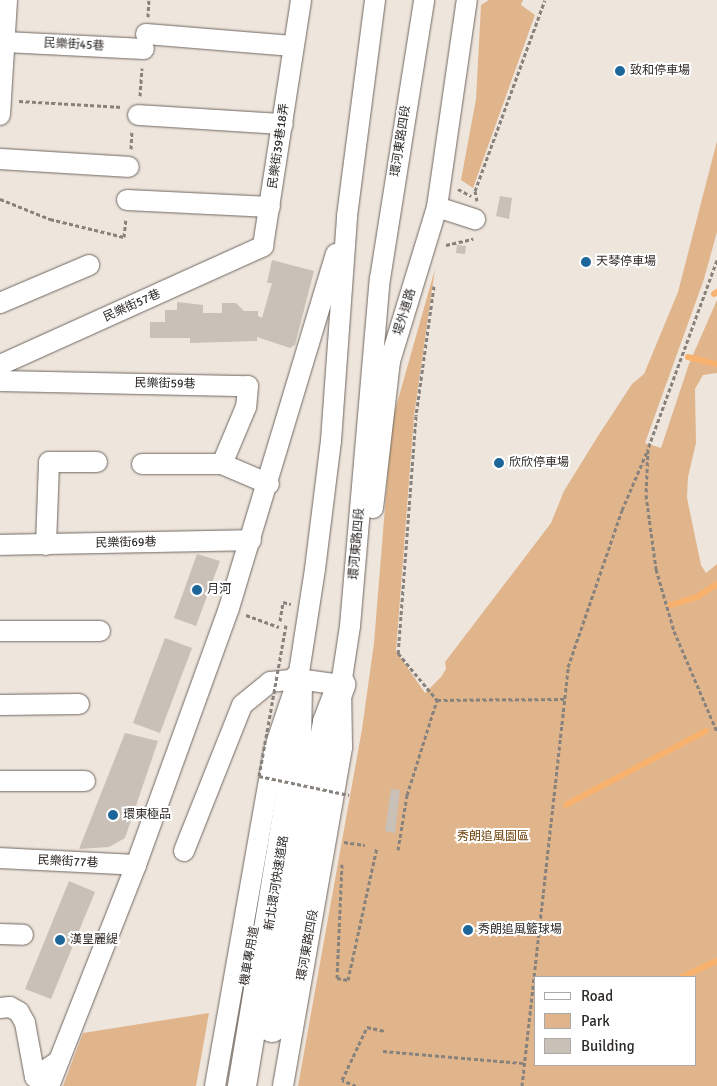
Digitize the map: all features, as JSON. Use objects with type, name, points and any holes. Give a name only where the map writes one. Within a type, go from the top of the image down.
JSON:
[{"type":"highway","name":"新北環河快速道路","points":[[242,1086],[277,890],[297,752],[298,679]]},
{"type":"highway","name":"新北環河快速道路","points":[[261,1086],[327,722],[341,685]]},
{"type":"street","points":[[0,108],[7,0]]},
{"type":"street","name":"民樂街39巷18弄","points":[[263,246],[301,0]]},
{"type":"street","points":[[215,1086],[275,747],[298,679],[331,441],[347,216],[375,0]]},
{"type":"street","name":"環河東路四段","points":[[283,1086],[342,747],[341,685],[350,626],[380,279],[424,0]]},
{"type":"street","name":"堤外道路","points":[[350,626],[374,503],[390,361],[437,207],[467,0]]},
{"type":"street","name":"民樂街45巷","points":[[5,42],[145,42],[293,46]]},
{"type":"street","points":[[134,111],[283,124]]},
{"type":"street","points":[[0,160],[129,167]]},
{"type":"street","points":[[127,200],[270,207]]},
{"type":"street","points":[[437,207],[476,218]]},
{"type":"street","points":[[41,1081],[59,1060],[136,865],[251,540],[347,216]]},
{"type":"street","name":"民樂街57巷","points":[[0,365],[263,246]]},
{"type":"street","points":[[0,303],[89,265]]},
{"type":"street","name":"民樂街59巷","points":[[0,381],[248,386],[246,407],[222,464]]},
{"type":"street","points":[[46,545],[49,462],[97,462]]},
{"type":"street","points":[[142,464],[222,464],[269,484]]},
{"type":"street","name":"民樂街69巷","points":[[0,545],[251,540]]},
{"type":"street","points":[[0,631],[100,631]]},
{"type":"street","points":[[184,851],[242,705],[270,682],[298,679],[341,685],[271,1086]]},
{"type":"street","name":"機車專用道","points":[[227,1086],[298,679]]},
{"type":"street","points":[[0,705],[78,704]]},
{"type":"street","points":[[0,781],[85,781]]},
{"type":"street","name":"民樂街77巷","points":[[0,858],[136,865]]},
{"type":"street","points":[[0,934],[23,935]]},
{"type":"street","points":[[0,1008],[10,1007],[19,1012],[41,1081]]},
{"type":"path","points":[[443,247],[450,242],[474,238],[476,218],[475,191],[545,0]]},
{"type":"path","points":[[0,108],[134,111]]},
{"type":"path","points":[[0,199],[50,218],[124,237]]},
{"type":"path","points":[[522,1086],[568,667],[622,510],[648,449],[717,260]]},
{"type":"path","points":[[435,284],[416,416],[398,653],[437,700]]},
{"type":"path","points":[[648,449],[646,495],[656,569],[674,631],[717,732]]},
{"type":"path","points":[[280,621],[283,602],[291,603],[289,610]]},
{"type":"path","points":[[243,614],[279,627]]},
{"type":"path","points":[[288,617],[260,776],[349,795]]},
{"type":"path","points":[[437,700],[564,699]]},
{"type":"path","points":[[398,850],[407,795],[437,700]]},
{"type":"path","points":[[339,841],[365,845]]},
{"type":"path","points":[[334,862],[342,864],[337,978],[348,980],[377,847]]},
{"type":"path","points":[[356,1086],[342,1080],[367,1027],[385,1031]]},
{"type":"path","points":[[382,1051],[524,1063]]},
{"type":"green space","points":[[489,0],[523,0],[521,5],[535,15],[473,188],[461,180],[476,99],[481,5]]},
{"type":"green space","name":"秀朗追風園區","points":[[717,141],[717,232],[704,279],[645,443],[661,448],[689,364],[717,300],[717,373],[703,375],[695,389],[696,443],[688,477],[687,498],[701,565],[706,573],[717,564],[717,1086],[298,1086],[362,729],[374,643],[392,421],[435,269],[414,416],[396,651],[425,693],[441,677],[446,669],[445,662],[551,523],[564,491],[598,436],[632,384],[644,374],[678,292]]},
{"type":"green space","points":[[209,1013],[196,1086],[63,1086],[83,1033]]},
{"type":"building","points":[[500,196],[512,198],[509,219],[496,216]]},
{"type":"building","points":[[457,245],[466,246],[465,254],[456,253]]},
{"type":"building","points":[[272,260],[314,271],[295,345],[290,348],[257,337],[257,341],[190,343],[190,338],[150,338],[150,322],[165,322],[165,310],[177,310],[177,302],[203,305],[203,313],[222,313],[222,303],[236,303],[244,311],[258,311],[258,316],[262,318],[272,283],[267,283]]},
{"type":"building","name":"月河","points":[[197,554],[220,561],[196,626],[174,618]]},
{"type":"building","points":[[165,638],[192,648],[160,733],[133,723]]},
{"type":"building","points":[[125,733],[158,741],[125,838],[109,847],[79,849]]},
{"type":"building","points":[[391,789],[400,790],[395,833],[385,831]]},
{"type":"building","name":"漢皇麗緹","points":[[69,881],[95,892],[51,999],[25,989]]},
{"type":"waterway","points":[[688,357],[717,364]]},
{"type":"waterway","points":[[671,605],[697,597],[717,584]]},
{"type":"waterway","points":[[566,805],[706,731]]},
{"type":"waterway","points":[[684,976],[717,961]]},
{"type":"place","name":"致和停車場","points":[[620,71]]},
{"type":"place","name":"天琴停車場","points":[[586,262]]},
{"type":"place","name":"欣欣停車場","points":[[499,463]]},
{"type":"place","name":"月河","points":[[197,590]]},
{"type":"place","name":"環東極品","points":[[113,815]]},
{"type":"place","name":"秀朗追風籃球場","points":[[468,930]]},
{"type":"place","name":"漢皇麗緹","points":[[60,940]]}]
